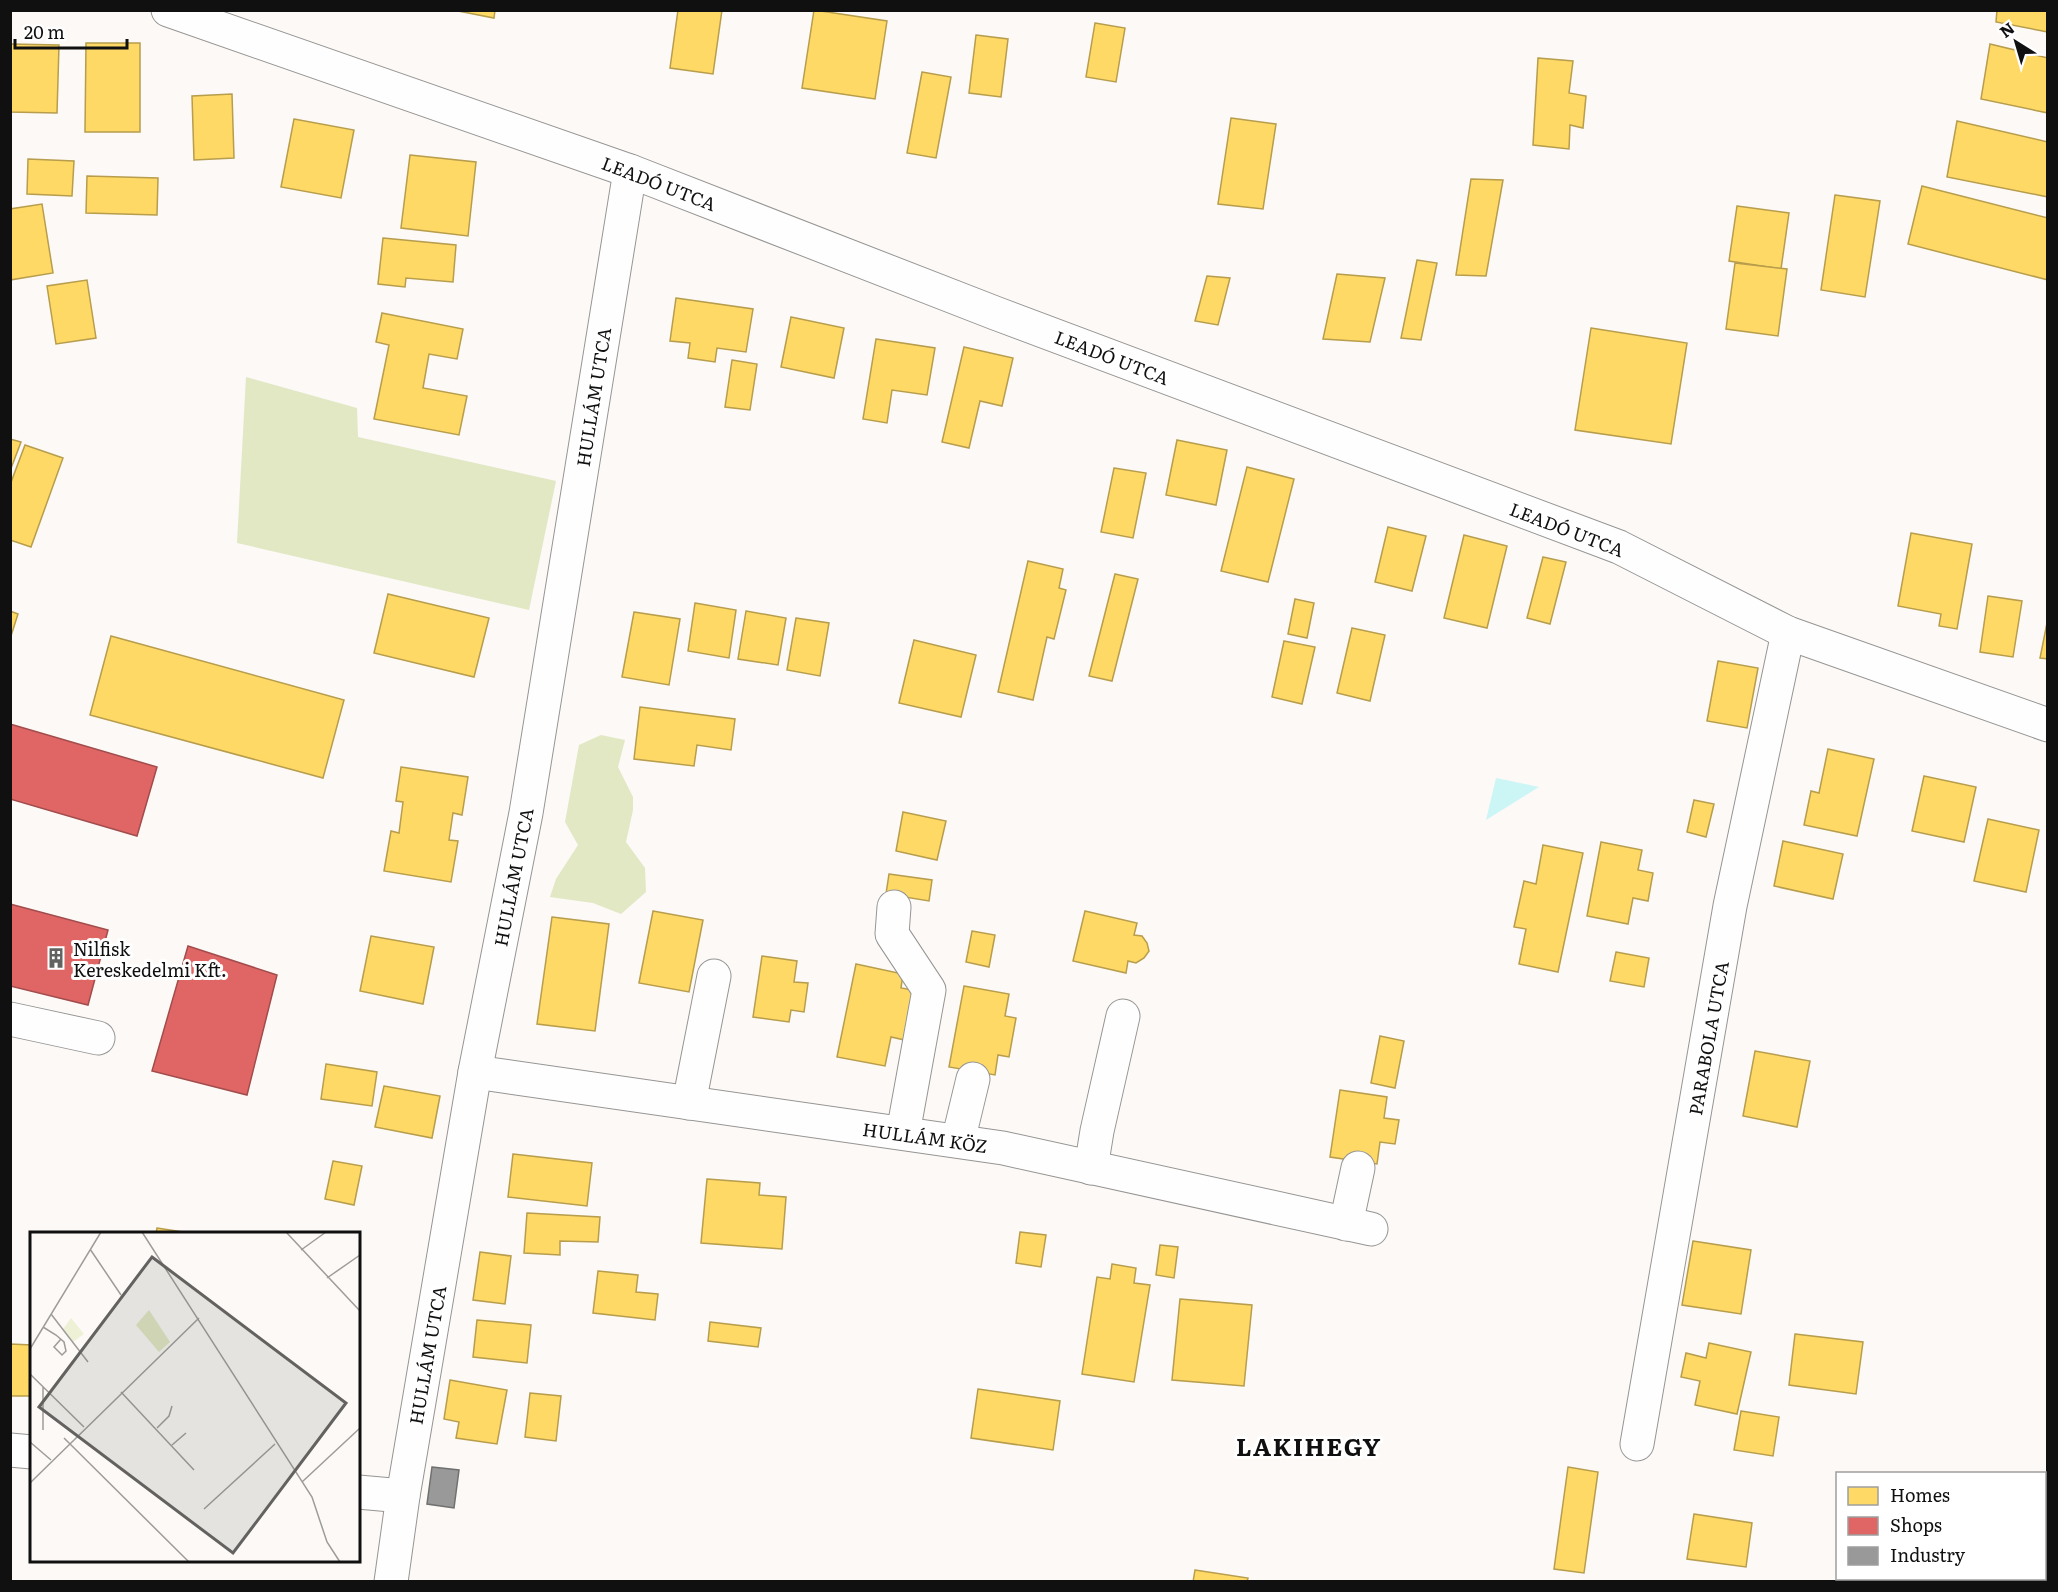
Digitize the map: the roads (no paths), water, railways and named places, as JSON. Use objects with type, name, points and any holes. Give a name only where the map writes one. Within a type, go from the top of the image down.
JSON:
[{"type":"street","name":"LEADÓ UTCA","points":[[168,10],[630,171],[995,313],[1618,547],[1788,633],[2048,724]]},
{"type":"street","name":"HULLÁM UTCA","points":[[391,1581],[403,1496],[475,1072],[526,813],[630,171]]},
{"type":"street","name":"PARABOLA UTCA","points":[[1637,1444],[1730,906],[1788,633]]},
{"type":"street","points":[[894,907],[892,934],[929,990],[903,1133]]},
{"type":"street","points":[[689,1103],[714,976]]},
{"type":"street","points":[[1091,1168],[1096,1131],[1124,1016]]},
{"type":"street","points":[[10,1019],[98,1038]]},
{"type":"street","name":"HULLÁM KÖZ","points":[[475,1072],[1003,1148],[1358,1226],[1358,1168]]},
{"type":"street","points":[[958,1141],[973,1079]]},
{"type":"street","points":[[10,1450],[30,1452]]},
{"type":"street","points":[[360,1492],[403,1496]]},
{"type":"water","points":[[1496,778],[1539,787],[1486,820]]},
{"type":"place","name":"Nilfisk Kereskedelmi Kft.","points":[[56,958]]},
{"type":"district","name":"LAKIHEGY","points":[[1309,1445]]}]
